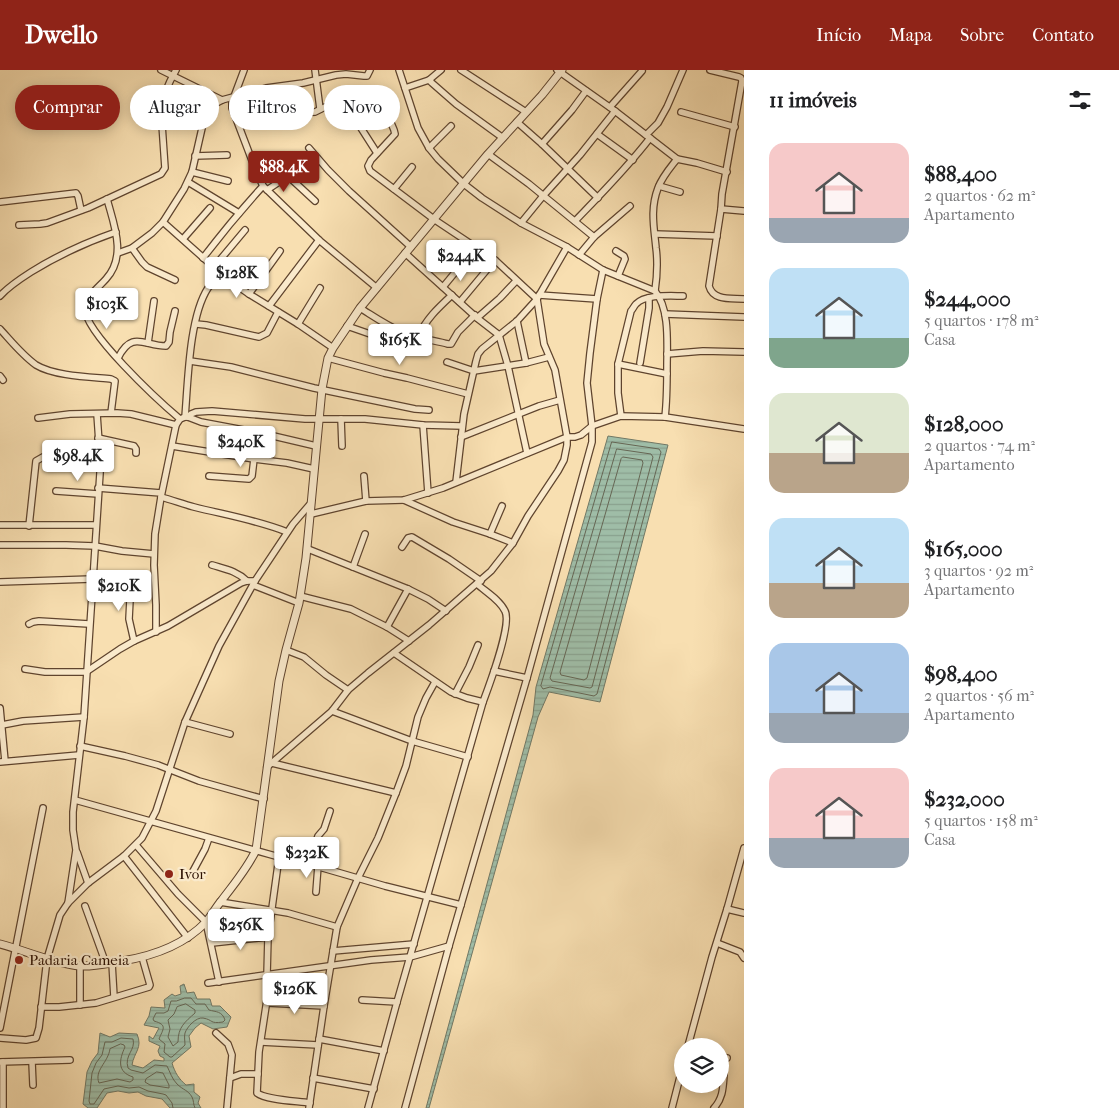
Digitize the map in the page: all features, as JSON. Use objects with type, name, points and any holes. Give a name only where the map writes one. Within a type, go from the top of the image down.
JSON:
[{"type":"street","points":[[161,70],[222,100]]},
{"type":"street","points":[[19,225],[47,223],[82,210],[161,174],[164,170],[161,110],[165,92],[176,70]]},
{"type":"street","points":[[238,85],[244,70]]},
{"type":"street","points":[[315,70],[320,109]]},
{"type":"street","points":[[285,85],[336,75],[367,76],[370,70]]},
{"type":"street","points":[[399,70],[418,128],[429,148],[464,184],[521,223],[567,247],[603,270],[656,291],[660,297],[665,314],[667,354],[667,404],[665,417]]},
{"type":"street","points":[[405,88],[429,80],[441,70]]},
{"type":"street","points":[[461,70],[526,112]]},
{"type":"street","points":[[575,221],[633,160],[667,107],[683,70]]},
{"type":"street","points":[[710,70],[741,78],[742,94],[722,194],[722,209],[709,286],[714,296],[744,299]]},
{"type":"street","points":[[0,944],[47,959],[80,966],[109,963],[156,953],[188,938],[206,922],[248,866],[256,850],[270,765],[279,681],[299,600],[308,549],[316,446],[322,389],[328,358],[360,308],[560,71],[677,158],[727,172]]},
{"type":"street","points":[[521,223],[597,134],[613,109],[642,71]]},
{"type":"street","points":[[429,80],[456,104],[503,138]]},
{"type":"street","points":[[542,144],[586,91]]},
{"type":"street","points":[[118,253],[132,248],[163,222],[188,182],[192,172],[205,115],[211,106],[229,98]]},
{"type":"street","points":[[314,112],[359,98],[376,98],[381,101],[394,134],[371,160],[368,168],[372,173],[435,220],[494,260],[538,297],[597,299]]},
{"type":"street","points":[[681,112],[735,127]]},
{"type":"street","points":[[517,122],[598,198]]},
{"type":"street","points":[[429,148],[451,126]]},
{"type":"street","points":[[240,130],[256,171],[265,188],[320,240],[377,288]]},
{"type":"street","points":[[362,130],[377,153]]},
{"type":"street","points":[[597,134],[633,160]]},
{"type":"street","points":[[309,148],[349,192],[411,247]]},
{"type":"street","points":[[488,154],[594,237]]},
{"type":"street","points":[[195,156],[227,156]]},
{"type":"street","points":[[656,291],[657,250],[653,224],[655,198],[665,175],[677,158]]},
{"type":"street","points":[[394,189],[412,167]]},
{"type":"street","points":[[192,172],[228,181]]},
{"type":"street","points":[[203,258],[239,213],[265,188],[288,176],[315,201]]},
{"type":"street","points":[[188,182],[239,213]]},
{"type":"street","points":[[659,186],[680,192]]},
{"type":"street","points":[[0,202],[76,193],[82,210]]},
{"type":"street","points":[[107,199],[116,232],[118,253],[114,269],[94,291],[85,305],[87,317],[93,329],[149,392],[182,420]]},
{"type":"street","points":[[579,254],[594,237],[630,206]]},
{"type":"street","points":[[183,240],[210,208]]},
{"type":"street","points":[[722,209],[744,211]]},
{"type":"street","points":[[163,222],[203,258],[249,294],[333,348]]},
{"type":"street","points":[[214,267],[244,230]]},
{"type":"street","points":[[1,293],[18,280],[64,252],[88,241],[116,232]]},
{"type":"street","points":[[654,234],[717,236]]},
{"type":"street","points":[[269,306],[320,240]]},
{"type":"street","points":[[456,482],[462,426],[478,354],[517,321],[538,297],[567,247]]},
{"type":"street","points":[[132,248],[147,267],[175,280]]},
{"type":"street","points":[[616,251],[624,256],[625,259],[618,276]]},
{"type":"street","points":[[249,294],[280,252]]},
{"type":"street","points":[[405,253],[499,335],[508,366],[527,453]]},
{"type":"street","points":[[460,302],[494,260]]},
{"type":"street","points":[[444,287],[462,264]]},
{"type":"street","points":[[405,1108],[449,946],[528,678],[592,442],[587,383],[597,299],[603,270]]},
{"type":"street","points":[[156,632],[154,554],[161,495],[172,446],[182,420],[191,345],[200,305],[208,289],[221,273]]},
{"type":"street","points":[[360,308],[400,331],[451,344],[458,332],[500,298],[516,280]]},
{"type":"street","points":[[298,324],[320,288]]},
{"type":"street","points":[[418,337],[424,324],[452,294]]},
{"type":"street","points":[[621,416],[618,393],[618,364],[632,311],[641,300],[683,296]]},
{"type":"street","points":[[270,765],[332,711],[348,690],[479,582],[502,558],[513,543],[528,516],[558,471],[564,460],[568,437],[555,370],[544,344],[538,297]]},
{"type":"street","points":[[640,363],[650,298]]},
{"type":"street","points":[[148,343],[154,301]]},
{"type":"street","points":[[118,358],[122,349],[127,344],[140,342],[166,346],[168,344],[174,311]]},
{"type":"street","points":[[196,324],[215,326],[259,337],[267,333],[278,312]]},
{"type":"street","points":[[665,314],[744,317]]},
{"type":"street","points":[[517,321],[526,363]]},
{"type":"street","points":[[347,326],[396,343]]},
{"type":"street","points":[[0,329],[36,365],[49,371],[115,381],[111,413]]},
{"type":"street","points":[[667,354],[703,351],[744,352]]},
{"type":"street","points":[[447,362],[474,371],[526,363],[549,357]]},
{"type":"street","points":[[328,358],[468,394]]},
{"type":"street","points":[[190,361],[231,367],[322,389],[415,409],[429,410]]},
{"type":"street","points":[[618,364],[667,374]]},
{"type":"street","points":[[461,437],[518,414],[560,400]]},
{"type":"street","points":[[182,420],[191,414],[203,411],[462,426]]},
{"type":"street","points":[[38,418],[70,414],[131,414],[201,422],[316,446]]},
{"type":"street","points":[[88,883],[76,850],[73,812],[78,755],[84,717],[95,546],[100,457],[97,414]]},
{"type":"street","points":[[311,514],[366,501],[404,500],[456,482],[568,437],[581,435],[592,426],[621,416],[665,417],[744,429]]},
{"type":"street","points":[[341,418],[342,446]]},
{"type":"street","points":[[423,425],[428,492]]},
{"type":"street","points":[[98,438],[134,446],[136,453]]},
{"type":"street","points":[[172,446],[287,463],[314,469]]},
{"type":"street","points":[[28,526],[36,461],[43,457],[66,453]]},
{"type":"street","points":[[209,476],[249,479],[252,476],[254,459]]},
{"type":"street","points":[[364,476],[366,501]]},
{"type":"street","points":[[56,491],[98,491],[161,495],[193,506],[250,520],[287,532]]},
{"type":"street","points":[[404,500],[453,522],[513,543]]},
{"type":"street","points":[[0,1038],[26,1040],[36,1038],[39,1028],[47,959],[60,914],[88,883],[124,856],[142,838],[151,822],[185,722],[219,646],[254,583],[287,532],[311,503]]},
{"type":"street","points":[[490,534],[502,506]]},
{"type":"street","points":[[0,525],[96,525]]},
{"type":"street","points":[[354,567],[365,534]]},
{"type":"street","points":[[368,1108],[427,896],[483,702],[494,671],[507,614],[499,602],[479,582],[449,559],[412,537],[408,538],[402,548]]},
{"type":"street","points":[[0,545],[95,546],[154,554]]},
{"type":"street","points":[[308,549],[408,589],[446,611]]},
{"type":"street","points":[[212,566],[231,570],[247,581],[299,600],[351,609],[409,641]]},
{"type":"street","points":[[0,582],[92,579]]},
{"type":"street","points":[[130,580],[129,620],[134,641]]},
{"type":"street","points":[[24,669],[45,672],[86,672],[134,641],[192,613],[247,581]]},
{"type":"street","points":[[387,628],[408,589]]},
{"type":"street","points":[[29,624],[39,621],[89,624]]},
{"type":"street","points":[[455,694],[470,667],[478,644]]},
{"type":"street","points":[[286,650],[304,657],[348,690]]},
{"type":"street","points":[[394,653],[455,694],[483,702]]},
{"type":"street","points":[[494,671],[528,678]]},
{"type":"street","points":[[279,857],[268,937],[268,1003],[261,1042],[258,1095],[309,1105],[337,927],[378,838],[396,793],[406,766],[418,718],[435,682]]},
{"type":"street","points":[[0,708],[3,762],[78,755]]},
{"type":"street","points":[[332,711],[412,741],[468,757]]},
{"type":"street","points":[[2,725],[23,721],[84,717]]},
{"type":"street","points":[[185,722],[230,734]]},
{"type":"street","points":[[80,746],[158,765],[199,781],[264,799]]},
{"type":"street","points":[[270,765],[396,793]]},
{"type":"street","points":[[75,800],[385,886],[461,905]]},
{"type":"street","points":[[0,1028],[43,808]]},
{"type":"street","points":[[310,864],[318,836],[324,829],[330,811]]},
{"type":"street","points":[[192,873],[209,838]]},
{"type":"street","points":[[136,844],[178,894],[206,922],[219,982]]},
{"type":"street","points":[[690,1038],[744,848]]},
{"type":"street","points":[[68,903],[76,850]]},
{"type":"street","points":[[124,856],[188,938]]},
{"type":"street","points":[[316,892],[318,866]]},
{"type":"street","points":[[220,902],[271,910],[337,927]]},
{"type":"street","points":[[85,906],[109,963],[114,997]]},
{"type":"street","points":[[727,909],[744,913]]},
{"type":"street","points":[[212,943],[268,937]]},
{"type":"street","points":[[717,943],[740,952],[744,958]]},
{"type":"street","points":[[333,951],[414,944]]},
{"type":"street","points":[[208,983],[371,960],[410,957],[449,946]]},
{"type":"street","points":[[41,1007],[96,1003],[150,986],[142,957]]},
{"type":"street","points":[[80,966],[80,1005]]},
{"type":"street","points":[[362,1000],[397,1002]]},
{"type":"street","points":[[268,1003],[324,1006]]},
{"type":"street","points":[[216,1033],[228,1044],[232,1054],[227,1108]]},
{"type":"street","points":[[261,1042],[318,1042],[384,1051]]},
{"type":"street","points":[[3,1108],[2,1062],[70,1060]]},
{"type":"street","points":[[32,1062],[33,1085]]},
{"type":"street","points":[[230,1078],[241,1074],[258,1074]]},
{"type":"street","points":[[313,1078],[374,1089]]},
{"type":"street","points":[[672,1108],[676,1093]]},
{"type":"street","points":[[714,1108],[720,1100],[722,1093]]},
{"type":"water","points":[[608,436],[668,445],[600,702],[549,692],[538,717],[429,1108],[426,1108],[533,715],[536,687]]},
{"type":"water","points":[[184,984],[187,993],[194,992],[197,999],[210,999],[212,1006],[220,1006],[231,1017],[227,1027],[213,1029],[201,1023],[189,1036],[191,1047],[172,1063],[179,1078],[186,1085],[194,1084],[194,1092],[200,1097],[198,1103],[201,1108],[170,1108],[162,1099],[146,1096],[138,1092],[118,1091],[107,1093],[97,1108],[88,1108],[83,1104],[87,1072],[98,1053],[100,1033],[110,1037],[119,1033],[137,1034],[139,1047],[132,1065],[143,1068],[154,1060],[164,1061],[164,1058],[160,1056],[158,1051],[160,1046],[149,1041],[149,1036],[153,1039],[159,1028],[144,1025],[151,1007],[165,1008],[164,1000],[172,994],[175,996],[181,994],[180,986]]},
{"type":"place","name":"Ivor","points":[[169,874]]},
{"type":"place","name":"Padaria Cameia","points":[[19,960]]}]
